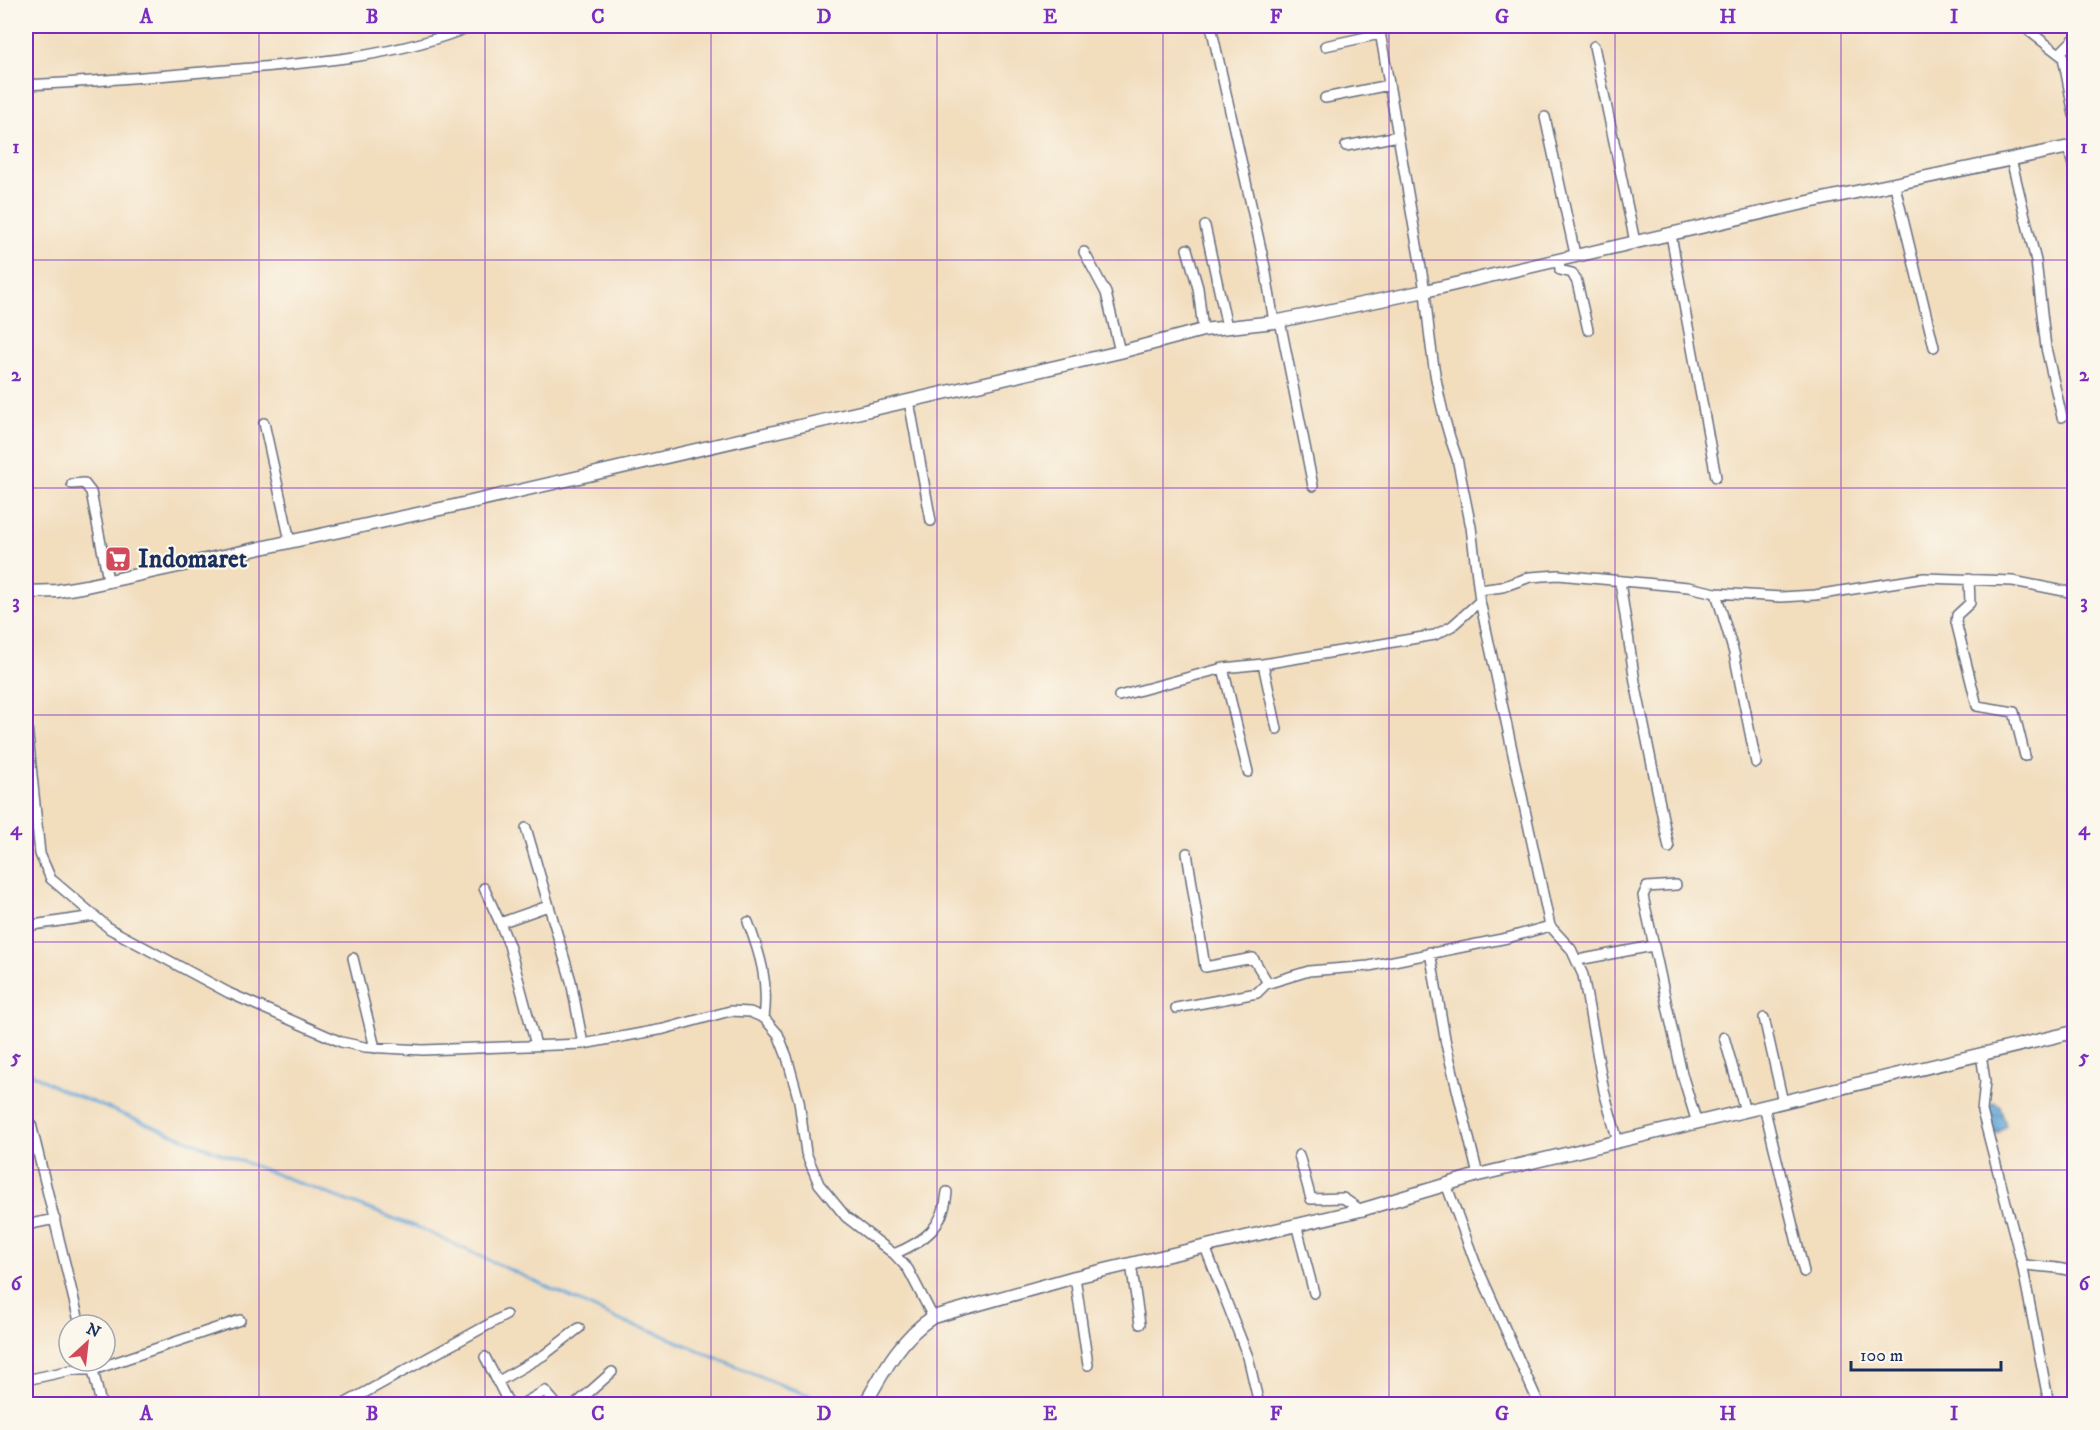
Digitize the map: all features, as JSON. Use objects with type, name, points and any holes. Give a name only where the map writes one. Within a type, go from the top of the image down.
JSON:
[{"type":"street","points":[[26,85],[324,62],[386,52],[444,37],[472,26]]},
{"type":"street","points":[[1211,26],[1313,486]]},
{"type":"street","points":[[2028,26],[2029,31],[2060,53],[2074,115]]},
{"type":"street","points":[[1325,46],[1380,30],[1425,291],[1428,328],[1448,434],[1457,458],[1471,527],[1480,601],[1550,926],[1578,960],[1583,975],[1604,1092],[1618,1142]]},
{"type":"street","points":[[2060,53],[2074,39]]},
{"type":"street","points":[[1594,46],[1635,242]]},
{"type":"street","points":[[1325,98],[1389,85]]},
{"type":"street","points":[[1545,117],[1575,254]]},
{"type":"street","points":[[1346,146],[1398,136]]},
{"type":"street","points":[[26,592],[57,591],[454,506],[1120,352],[1203,330],[1277,322],[1425,291],[1575,254],[1671,235],[1804,203],[1895,186],[2071,146],[2074,169]]},
{"type":"street","points":[[2011,159],[2036,261],[2046,348],[2062,417]]},
{"type":"street","points":[[1895,186],[1934,347]]},
{"type":"street","points":[[1205,226],[1227,327]]},
{"type":"street","points":[[1671,235],[1716,477]]},
{"type":"street","points":[[1187,249],[1198,288],[1203,330]]},
{"type":"street","points":[[1083,252],[1106,293],[1120,352]]},
{"type":"street","points":[[1559,259],[1560,270],[1574,275],[1577,282],[1588,330]]},
{"type":"street","points":[[909,401],[931,521]]},
{"type":"street","points":[[264,423],[290,541]]},
{"type":"street","points":[[72,484],[84,483],[91,492],[108,580]]},
{"type":"street","points":[[1479,590],[1496,588],[1530,577],[1548,575],[1688,587],[1716,593],[1800,597],[1924,578],[2013,581],[2074,593]]},
{"type":"street","points":[[1969,579],[1970,603],[1957,615],[1956,622],[1977,706],[2014,712],[2025,756]]},
{"type":"street","points":[[1620,582],[1637,693],[1669,848]]},
{"type":"street","points":[[1716,593],[1734,653],[1756,763]]},
{"type":"street","points":[[1119,696],[1223,668],[1263,664],[1435,635],[1452,626],[1480,601]]},
{"type":"street","points":[[1263,664],[1277,729]]},
{"type":"street","points":[[1223,668],[1248,772]]},
{"type":"street","points":[[26,716],[40,854],[51,879],[110,929],[229,993],[341,1042],[375,1048],[438,1050],[583,1044],[664,1029],[730,1011],[750,1012],[764,1017],[778,1034],[787,1057],[799,1101],[806,1153],[819,1184],[846,1217],[894,1254],[914,1278],[933,1317]]},
{"type":"street","points":[[526,828],[571,981],[583,1044]]},
{"type":"street","points":[[1186,853],[1205,967],[1253,958],[1268,983]]},
{"type":"street","points":[[1676,885],[1651,886],[1644,890],[1643,896],[1682,1074],[1697,1123]]},
{"type":"street","points":[[484,888],[509,945],[536,1045]]},
{"type":"street","points":[[500,923],[548,906]]},
{"type":"street","points":[[26,926],[94,916]]},
{"type":"street","points":[[748,922],[761,955],[765,975],[767,996],[764,1017]]},
{"type":"street","points":[[1176,1008],[1257,993],[1268,983],[1309,971],[1369,966],[1507,938],[1550,926]]},
{"type":"street","points":[[1578,960],[1653,946]]},
{"type":"street","points":[[1430,952],[1446,1044],[1478,1175]]},
{"type":"street","points":[[353,958],[375,1048]]},
{"type":"street","points":[[1764,1018],[1783,1102]]},
{"type":"street","points":[[865,1404],[896,1352],[917,1327],[933,1317],[1076,1277],[1360,1210],[1478,1175],[2074,1032]]},
{"type":"street","points":[[1724,1037],[1745,1111]]},
{"type":"street","points":[[1981,1054],[1985,1081],[1982,1111],[2022,1264],[2049,1404]]},
{"type":"street","points":[[1764,1106],[1804,1272]]},
{"type":"street","points":[[32,1124],[77,1313]]},
{"type":"street","points":[[1299,1155],[1311,1199],[1343,1198],[1360,1210]]},
{"type":"street","points":[[1446,1184],[1475,1262],[1539,1404]]},
{"type":"street","points":[[894,1254],[913,1246],[937,1227],[946,1206],[947,1192]]},
{"type":"street","points":[[26,1225],[55,1219]]},
{"type":"street","points":[[1296,1224],[1314,1293]]},
{"type":"street","points":[[1205,1247],[1245,1349],[1259,1404]]},
{"type":"street","points":[[1131,1264],[1140,1324]]},
{"type":"street","points":[[2022,1264],[2041,1269],[2065,1268],[2074,1274]]},
{"type":"street","points":[[1076,1277],[1088,1365]]},
{"type":"street","points":[[345,1404],[506,1315]]},
{"type":"street","points":[[117,1357],[240,1320]]},
{"type":"street","points":[[497,1383],[544,1355],[579,1328]]},
{"type":"street","points":[[485,1357],[509,1404]]},
{"type":"street","points":[[576,1404],[612,1372]]},
{"type":"street","points":[[26,1380],[58,1373]]},
{"type":"street","points":[[94,1373],[102,1404]]},
{"type":"street","points":[[522,1404],[545,1391],[556,1404]]},
{"type":"water","points":[[1994,1103],[2000,1106],[2006,1126],[1997,1134],[1989,1131],[1986,1107]]},
{"type":"waterway","points":[[26,1070],[57,1088],[233,1158],[419,1228],[628,1324],[653,1331],[775,1383],[834,1404]]},
{"type":"place","name":"Indomaret","points":[[118,559]]}]
